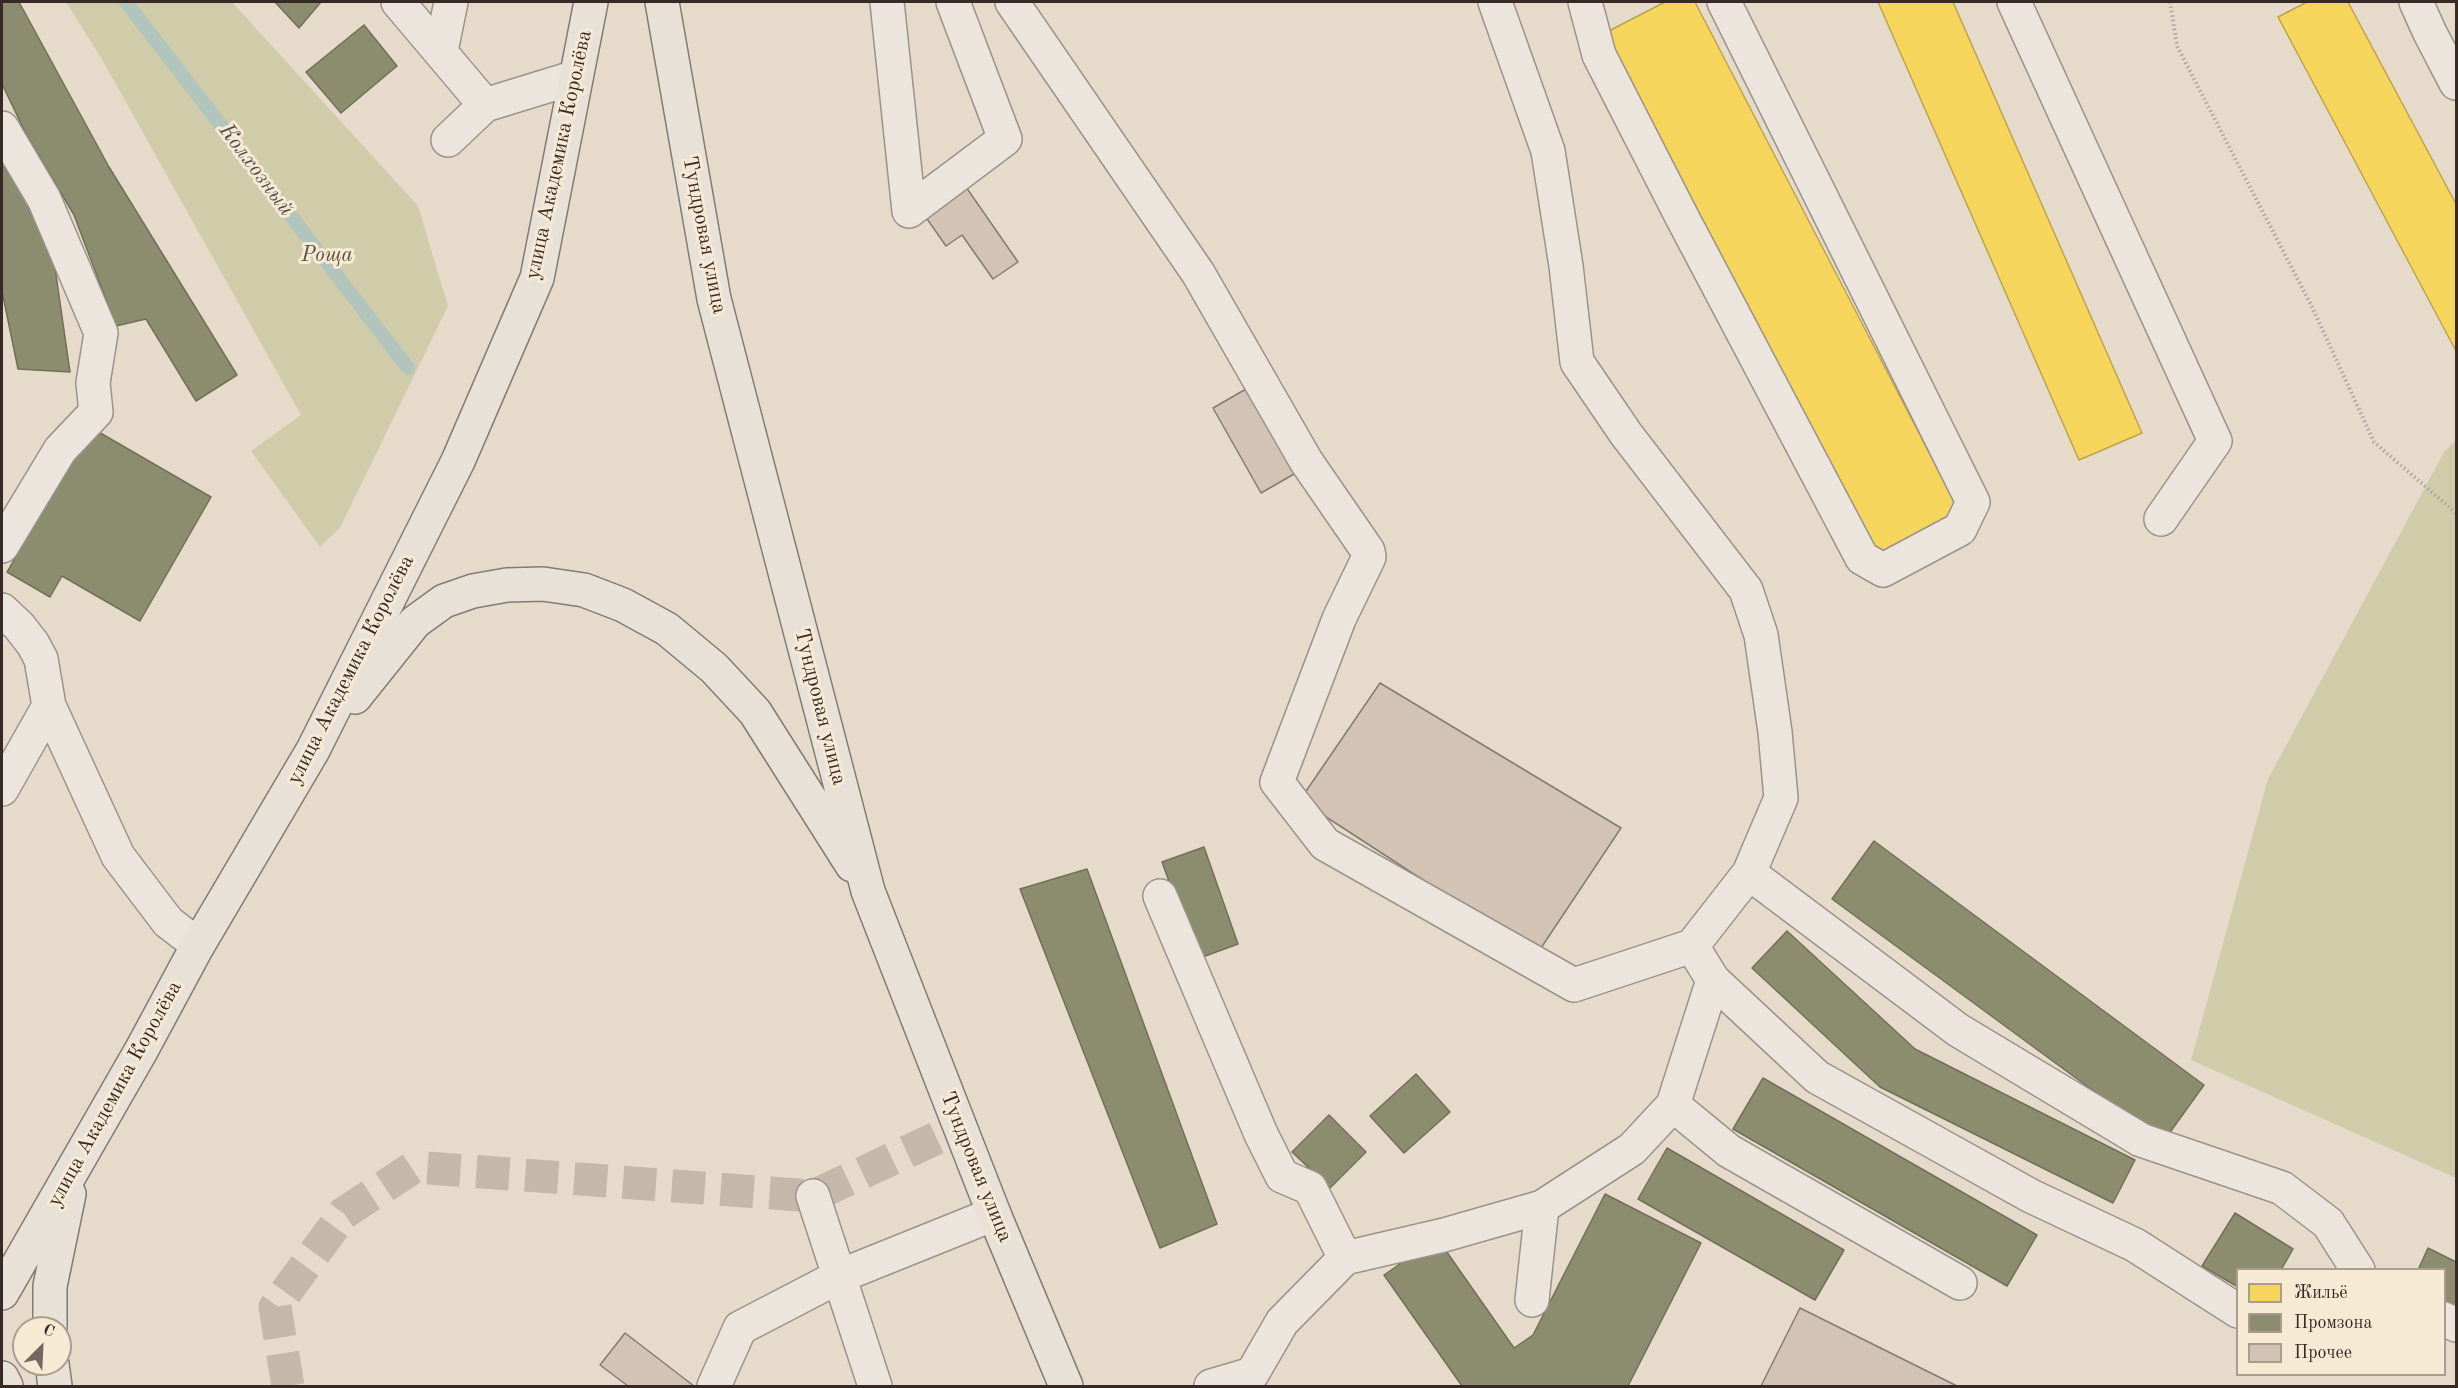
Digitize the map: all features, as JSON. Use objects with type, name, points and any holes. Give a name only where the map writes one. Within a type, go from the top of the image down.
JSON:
[{"type":"main road","name":"улица Академика Королёва","points":[[2,1293],[74,1169],[198,945],[313,750],[458,461],[537,278],[591,2]]},
{"type":"main road","name":"Тундровая улица","points":[[662,2],[714,299],[868,891],[994,1214],[1066,1386]]},
{"type":"main road","points":[[313,750],[415,622],[444,601],[473,591],[507,585],[543,584],[584,590],[623,606],[667,629],[714,668],[755,712],[868,891]]},
{"type":"main road","points":[[50,1316],[50,1286],[74,1169]]},
{"type":"main road","points":[[2,1378],[6,1386]]},
{"type":"street","points":[[398,2],[485,105]]},
{"type":"street","points":[[441,51],[451,2]]},
{"type":"street","points":[[887,2],[909,211],[1005,139],[953,2]]},
{"type":"street","points":[[1012,2],[1198,273],[1306,461],[1368,550],[1369,557],[1339,619],[1277,782],[1325,844],[1575,985],[1692,946],[1749,873],[1781,798],[1775,732],[1761,635],[1746,590],[1626,434],[1577,362],[1566,266],[1548,151],[1495,2]]},
{"type":"street","points":[[1585,2],[1599,55],[1683,219],[1862,558],[1882,570],[1960,529],[1973,502],[1845,240],[1724,2]]},
{"type":"street","points":[[2014,2],[2215,441],[2162,519]]},
{"type":"street","points":[[2416,2],[2457,83]]},
{"type":"street","points":[[448,140],[485,105],[576,77]]},
{"type":"street","points":[[2,128],[44,199],[101,333],[93,383],[96,412],[60,450],[2,546]]},
{"type":"street","points":[[2,610],[19,626],[41,659],[49,706],[118,856],[168,922],[198,945]]},
{"type":"street","points":[[2,789],[49,706]]},
{"type":"street","points":[[1749,873],[1958,1030],[2141,1140],[2282,1188],[2328,1223],[2357,1268]]},
{"type":"street","points":[[1160,896],[1260,1134],[1282,1176],[1310,1188],[1345,1258]]},
{"type":"street","points":[[1692,946],[1713,980],[1817,1077],[2031,1196],[2135,1245],[2236,1310]]},
{"type":"street","points":[[1211,1386],[1255,1380],[1282,1322],[1345,1258],[1444,1235],[1542,1207],[1632,1149],[1673,1105],[1713,980]]},
{"type":"street","points":[[1673,1105],[1729,1151],[1960,1283]]},
{"type":"street","points":[[813,1196],[875,1386]]},
{"type":"street","points":[[1532,1300],[1542,1207]]},
{"type":"street","points":[[714,1386],[740,1328],[840,1276],[994,1214]]},
{"type":"path","points":[[2170,2],[2177,46],[2313,309],[2374,442],[2457,513]]},
{"type":"green space","name":"Роща","points":[[66,2],[232,2],[418,206],[448,306],[340,528],[320,547],[251,451],[301,415],[100,56]]},
{"type":"green space","points":[[2456,440],[2456,1178],[2191,1060],[2268,779],[2444,452]]},
{"type":"building: Жильё","points":[[1665,2],[1695,2],[1960,512],[1873,557],[1601,35]]},
{"type":"building: Жильё","points":[[1878,2],[1953,2],[2142,433],[2079,460]]},
{"type":"building: Жильё","points":[[2307,2],[2348,2],[2456,204],[2456,351],[2278,17]]},
{"type":"building: Промзона","points":[[2,2],[19,2],[109,167],[237,375],[196,401],[146,319],[116,326],[74,215],[26,134],[2,84]]},
{"type":"building: Промзона","points":[[275,2],[321,2],[299,28]]},
{"type":"building: Промзона","points":[[364,25],[397,66],[341,113],[306,72]]},
{"type":"building: Промзона","points":[[2,154],[37,212],[53,254],[70,372],[18,369],[2,291]]},
{"type":"building: Промзона","points":[[90,427],[211,497],[140,621],[62,576],[50,597],[7,572]]},
{"type":"building: Промзона","points":[[1874,841],[2204,1085],[2163,1142],[1832,899]]},
{"type":"building: Промзона","points":[[1204,847],[1238,944],[1197,959],[1162,862]]},
{"type":"building: Промзона","points":[[1087,869],[1217,1224],[1160,1248],[1020,889]]},
{"type":"building: Промзона","points":[[1787,931],[1915,1049],[2135,1160],[2113,1203],[1880,1087],[1752,968]]},
{"type":"building: Промзона","points":[[1416,1074],[1450,1112],[1404,1153],[1370,1116]]},
{"type":"building: Промзона","points":[[1763,1078],[2037,1235],[2007,1286],[1733,1129]]},
{"type":"building: Промзона","points":[[1329,1115],[1366,1152],[1330,1188],[1292,1152]]},
{"type":"building: Промзона","points":[[1667,1148],[1844,1250],[1815,1300],[1638,1199]]},
{"type":"building: Промзона","points":[[1605,1194],[1701,1243],[1628,1386],[1462,1386],[1384,1275],[1437,1238],[1514,1348],[1533,1335]]},
{"type":"building: Промзона","points":[[2235,1213],[2293,1249],[2282,1268],[2236,1268],[2236,1286],[2202,1266]]},
{"type":"building: Промзона","points":[[2428,1248],[2456,1262],[2456,1312],[2446,1307],[2446,1268],[2419,1268]]},
{"type":"building: Прочее","points":[[966,187],[1018,262],[993,279],[962,235],[946,246],[925,216]]},
{"type":"building: Прочее","points":[[1253,385],[1301,470],[1261,493],[1213,408]]},
{"type":"building: Прочее","points":[[1380,683],[1621,828],[1537,954],[1300,800]]},
{"type":"building: Прочее","points":[[1800,1308],[1957,1386],[1761,1386]]},
{"type":"building: Прочее","points":[[625,1333],[694,1386],[628,1386],[600,1365]]},
{"type":"waterway","name":"Колхозный","points":[[126,2],[408,368]]},
{"type":"tunnel","points":[[288,1386],[275,1307],[344,1213],[414,1167],[813,1196],[960,1127]]}]
